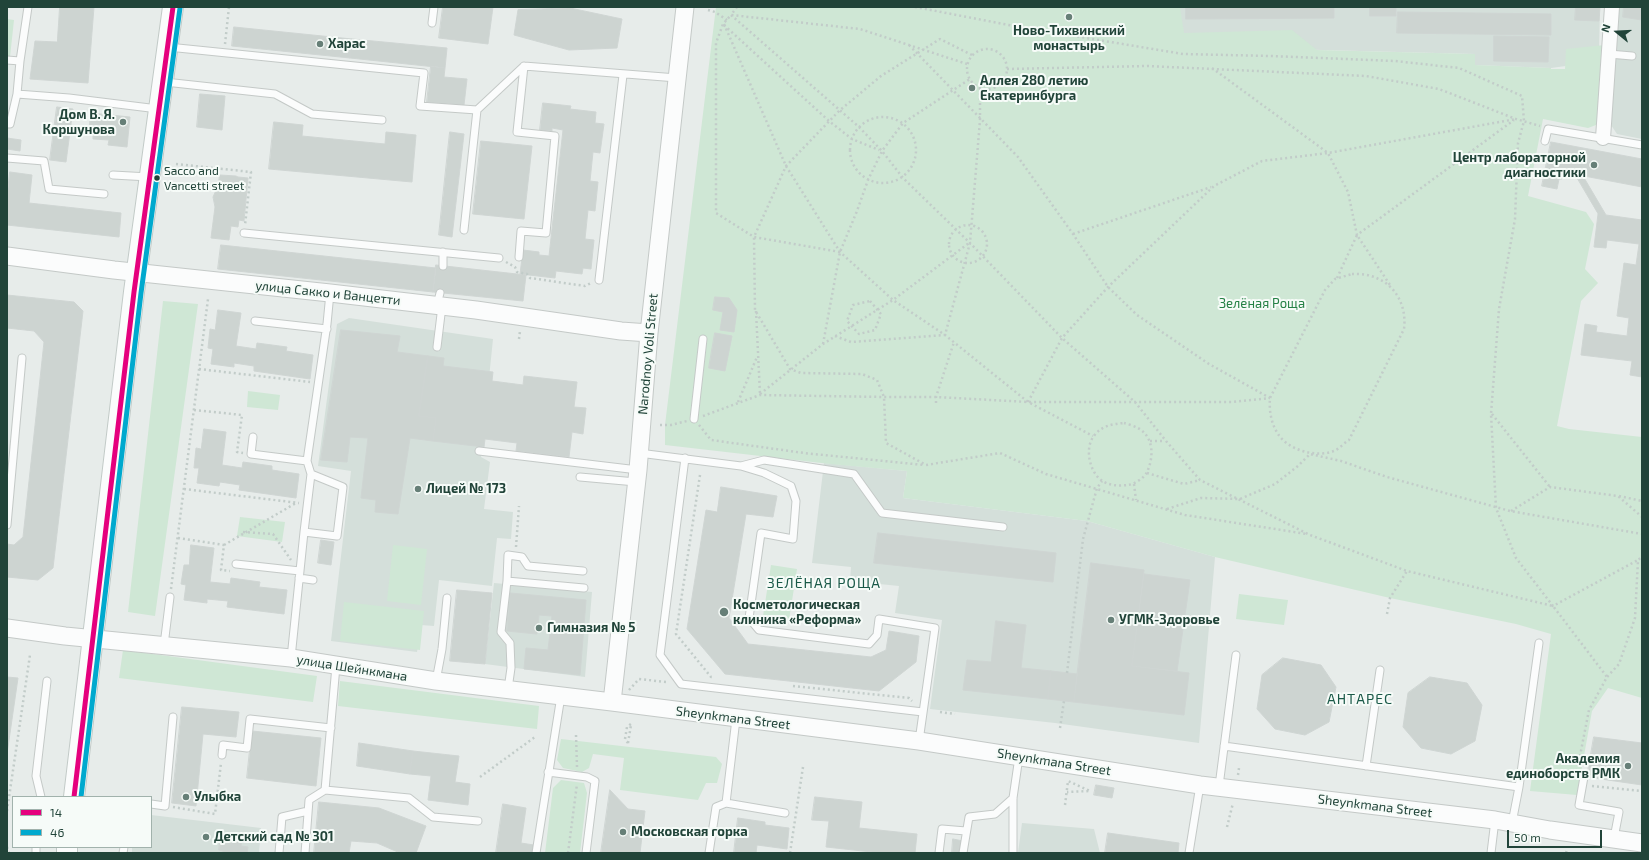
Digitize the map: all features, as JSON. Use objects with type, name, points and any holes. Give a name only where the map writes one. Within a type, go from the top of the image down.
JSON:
[{"type":"main road","points":[[74,796],[137,272],[173,7]]},
{"type":"street","name":"Narodnoy Voli Street","points":[[612,702],[638,468],[649,333],[686,7]]},
{"type":"street","points":[[1603,138],[1612,7]]},
{"type":"street","name":"улица Сакко и Ванцетти","points":[[7,256],[137,272],[330,292],[440,301],[521,316],[620,331],[649,333]]},
{"type":"street","points":[[7,628],[92,639]]},
{"type":"street","name":"улица Шейнкмана","points":[[92,639],[291,658],[436,681],[612,702]]},
{"type":"street","name":"Sheynkmana Street","points":[[612,702],[736,719],[919,741],[1200,785],[1219,786],[1495,820]]},
{"type":"street","points":[[1495,820],[1614,840],[1642,843]]},
{"type":"lane","points":[[7,124],[10,124],[17,94],[28,7]]},
{"type":"lane","points":[[432,24],[434,7]]},
{"type":"lane","points":[[168,47],[424,73],[420,106],[477,110]]},
{"type":"lane","points":[[1609,54],[1632,56]]},
{"type":"lane","points":[[7,60],[20,61]]},
{"type":"lane","points":[[464,230],[477,110],[524,66],[623,75],[677,78]]},
{"type":"lane","points":[[519,257],[521,231],[546,233],[555,136],[517,132],[524,66]]},
{"type":"lane","points":[[599,280],[623,75]]},
{"type":"lane","points":[[163,82],[275,94],[312,114],[382,120]]},
{"type":"lane","points":[[17,94],[69,98],[159,109]]},
{"type":"lane","points":[[1545,140],[1548,128],[1642,145]]},
{"type":"lane","points":[[7,158],[44,161],[49,189],[104,194]]},
{"type":"lane","points":[[113,175],[150,177]]},
{"type":"lane","points":[[244,233],[499,258]]},
{"type":"lane","points":[[443,252],[443,266]]},
{"type":"lane","points":[[291,658],[311,474],[307,461],[327,329],[330,292]]},
{"type":"lane","points":[[437,347],[440,301]]},
{"type":"lane","points":[[255,321],[327,329]]},
{"type":"lane","points":[[694,419],[703,340]]},
{"type":"lane","points":[[7,525],[22,358]]},
{"type":"lane","points":[[253,437],[251,454],[307,461]]},
{"type":"lane","points":[[479,451],[638,468]]},
{"type":"lane","points":[[685,458],[660,655],[681,684],[923,712]]},
{"type":"lane","points":[[580,477],[638,468],[685,458],[741,466],[764,473],[791,486],[796,501],[793,539],[760,533],[749,618],[759,630],[868,644],[877,635],[879,619],[936,628],[919,741]]},
{"type":"lane","points":[[741,466],[764,460],[854,474],[882,513],[1002,526]]},
{"type":"lane","points":[[304,532],[337,536],[343,487],[311,474]]},
{"type":"lane","points":[[508,689],[511,668],[510,643],[501,632],[507,581],[508,555],[522,557],[528,566],[582,571]]},
{"type":"lane","points":[[236,564],[299,575],[313,580]]},
{"type":"lane","points":[[507,581],[584,588]]},
{"type":"lane","points":[[164,645],[170,597]]},
{"type":"lane","points":[[436,681],[442,649],[447,598]]},
{"type":"lane","points":[[1512,823],[1519,787],[1539,643]]},
{"type":"lane","points":[[1219,786],[1236,655]]},
{"type":"lane","points":[[325,790],[336,666]]},
{"type":"lane","points":[[1366,766],[1380,670]]},
{"type":"lane","points":[[41,796],[36,776],[47,681]]},
{"type":"lane","points":[[536,853],[561,696]]},
{"type":"lane","points":[[152,804],[164,806],[173,717]]},
{"type":"lane","points":[[222,758],[223,745],[247,748],[250,719],[331,728]]},
{"type":"lane","points":[[726,803],[736,719]]},
{"type":"lane","points":[[1224,746],[1519,787]]},
{"type":"lane","points":[[1013,853],[1013,798],[1019,757]]},
{"type":"lane","points":[[548,772],[587,777],[595,781],[586,853]]},
{"type":"lane","points":[[1584,777],[1579,805],[1619,812],[1614,840]]},
{"type":"lane","points":[[1189,853],[1200,785]]},
{"type":"lane","points":[[305,853],[309,800],[325,790],[409,798],[433,817],[478,821]]},
{"type":"lane","points":[[963,853],[968,816],[995,814],[1013,798]]},
{"type":"lane","points":[[709,853],[716,807],[726,803],[785,813]]},
{"type":"lane","points":[[279,853],[282,817],[308,811]]},
{"type":"lane","points":[[1491,853],[1495,820]]},
{"type":"lane","points":[[938,853],[942,829],[966,831]]},
{"type":"path","points":[[225,42],[229,7]]},
{"type":"path","points":[[737,7],[723,24],[716,43],[716,213],[754,237],[840,252]]},
{"type":"path","points":[[915,7],[1014,26],[1183,54],[1395,61],[1459,68],[1522,96],[1524,121],[1518,142],[1515,219],[1499,309],[1491,414],[1496,508],[1516,558],[1608,677]]},
{"type":"path","points":[[708,10],[715,12],[727,20]]},
{"type":"path","points":[[731,15],[860,29],[967,64]]},
{"type":"path","points":[[731,15],[859,127],[882,151],[903,178],[970,242],[1062,338],[1135,402],[1200,480],[1310,535],[1407,570],[1553,606],[1642,557]]},
{"type":"path","points":[[723,24],[829,121],[852,139],[882,151]]},
{"type":"path","points":[[723,24],[786,166],[840,252],[893,300],[945,335],[1028,402],[1093,436]]},
{"type":"path","points":[[760,395],[757,356],[754,237],[786,166],[839,111],[881,76],[940,39],[972,56]]},
{"type":"path","points":[[909,45],[980,120],[1018,157],[1073,234],[1108,287],[1137,315],[1209,364],[1270,398]]},
{"type":"path","points":[[982,49],[994,50],[1004,58],[1007,69],[1003,81],[993,88],[980,88],[974,84],[968,74],[967,64],[972,56],[982,49]]},
{"type":"path","points":[[1007,69],[1147,66],[1366,76],[1439,89],[1516,119],[1548,128]]},
{"type":"path","points":[[1166,510],[1201,498],[1240,499],[1274,484],[1298,466],[1310,454],[1322,454],[1334,451],[1349,440],[1404,329],[1405,320],[1404,308],[1397,294],[1356,235],[1348,192],[1328,153],[1211,68]]},
{"type":"path","points":[[823,344],[840,252],[868,180],[882,151],[903,123],[970,79]]},
{"type":"path","points":[[945,335],[970,242],[980,120],[980,88]]},
{"type":"path","points":[[885,117],[895,119],[903,123],[910,131],[915,140],[917,151],[915,161],[903,178],[886,184],[868,180],[860,174],[853,162],[850,148],[852,139],[859,127],[871,120],[885,117]]},
{"type":"path","points":[[1073,234],[1214,186],[1262,161],[1328,153],[1516,119]]},
{"type":"path","points":[[1516,119],[1356,235],[1337,278],[1326,290],[1270,398],[1269,409],[1273,425],[1278,436],[1292,446],[1310,454],[1341,461],[1387,477],[1496,508],[1642,534]]},
{"type":"path","points":[[176,164],[251,172],[244,233]]},
{"type":"path","points":[[1028,402],[1062,338],[1108,287],[1214,186]]},
{"type":"path","points":[[965,226],[972,226],[983,232],[986,238],[986,250],[983,256],[975,262],[964,263],[953,255],[949,243],[956,230],[965,226]]},
{"type":"path","points":[[760,395],[790,369],[823,344],[893,300],[970,242]]},
{"type":"path","points":[[499,258],[515,266],[518,272],[527,274],[530,278],[584,286],[599,280]]},
{"type":"path","points":[[1337,278],[1352,274],[1371,276],[1391,287]]},
{"type":"path","points":[[170,597],[208,299]]},
{"type":"path","points":[[870,301],[877,309],[881,314],[875,330],[858,334],[847,321],[853,304],[870,301]]},
{"type":"path","points":[[756,310],[790,369],[801,373],[862,374],[877,380],[884,397],[886,443],[926,465]]},
{"type":"path","points":[[519,339],[520,330]]},
{"type":"path","points":[[834,336],[851,342],[945,335]]},
{"type":"path","points":[[936,403],[936,396],[954,342]]},
{"type":"path","points":[[738,403],[757,356]]},
{"type":"path","points":[[199,369],[318,383]]},
{"type":"path","points":[[660,425],[671,425],[694,419],[760,395],[884,397],[936,396],[1028,402],[1232,402],[1270,398]]},
{"type":"path","points":[[194,410],[242,415],[237,452],[251,454]]},
{"type":"path","points":[[1491,414],[1550,487]]},
{"type":"path","points":[[694,419],[711,440],[804,453],[926,465],[1000,453],[1046,474],[1097,488],[1166,510],[1185,515],[1310,535]]},
{"type":"path","points":[[1124,423],[1139,428],[1150,442],[1153,458],[1147,473],[1134,484],[1117,487],[1102,481],[1091,468],[1088,452],[1093,436],[1107,425],[1124,423]]},
{"type":"path","points":[[1150,442],[1166,441]]},
{"type":"path","points":[[1147,473],[1184,484],[1200,480]]},
{"type":"path","points":[[1067,673],[1083,539],[1097,488],[1102,481]]},
{"type":"path","points":[[1134,484],[1136,500]]},
{"type":"path","points":[[1510,511],[1550,487],[1618,496],[1642,501]]},
{"type":"path","points":[[184,489],[307,504]]},
{"type":"path","points":[[224,545],[243,532],[308,496]]},
{"type":"path","points":[[1618,496],[1642,517]]},
{"type":"path","points":[[516,541],[519,506]]},
{"type":"path","points":[[243,532],[273,534],[299,575]]},
{"type":"path","points":[[1577,772],[1589,710],[1608,677],[1619,664],[1635,618],[1638,560]]},
{"type":"path","points":[[1387,614],[1390,598],[1407,570]]},
{"type":"path","points":[[7,811],[30,655]]},
{"type":"path","points":[[629,690],[640,679],[666,682]]},
{"type":"path","points":[[1060,728],[1064,701]]},
{"type":"path","points":[[940,712],[955,714]]},
{"type":"path","points":[[631,724],[628,743],[625,739],[627,727],[631,724]]},
{"type":"path","points":[[568,853],[578,776],[576,735]]},
{"type":"path","points":[[480,778],[535,737]]},
{"type":"path","points":[[164,806],[216,814],[222,758]]},
{"type":"path","points":[[790,853],[803,767]]},
{"type":"path","points":[[1065,805],[1068,782],[1090,791],[1067,792]]},
{"type":"path","points":[[1584,806],[1592,785],[1642,791]]},
{"type":"path","points":[[1227,827],[1233,802]]},
{"type":"path","points":[[7,847],[9,853]]},
{"type":"path","points":[[1566,853],[1567,849]]},
{"type":"shaded area","points":[[1093,7],[1600,7],[1599,54],[1595,62],[1551,68],[1475,65],[1474,54],[1171,46]]},
{"type":"shaded area","points":[[1618,7],[1642,7],[1642,139],[1617,134],[1611,125]]},
{"type":"shaded area","name":"Лицей № 173","points":[[349,318],[493,339],[481,457],[490,462],[484,509],[513,512],[511,539],[497,538],[492,586],[439,580],[434,626],[421,625],[417,652],[331,641],[351,471],[318,466],[337,324]]},
{"type":"shaded area","points":[[824,463],[907,471],[903,498],[1087,521],[1215,557],[1199,743],[1055,723],[930,709],[942,620],[895,613],[899,586],[850,581],[851,567],[812,563]]},
{"type":"shaded area","name":"Гимназия № 5","points":[[494,583],[592,592],[585,677],[485,664]]},
{"type":"shaded area","name":"Детский сад № 301","points":[[152,815],[261,828],[259,853],[132,853],[132,848],[152,848]]},
{"type":"shaded area","points":[[1022,823],[1094,829],[1100,853],[1018,853]]},
{"type":"green space","name":"Зелёная Роща","points":[[716,7],[1180,7],[1184,33],[1292,30],[1317,50],[1475,54],[1475,65],[1551,69],[1565,69],[1566,49],[1605,45],[1599,115],[1596,125],[1588,128],[1543,119],[1528,196],[1586,212],[1594,224],[1585,269],[1598,283],[1581,301],[1557,426],[1569,429],[1642,437],[1642,698],[1608,688],[1592,711],[1577,795],[1530,791],[1551,634],[1516,624],[1390,598],[1215,557],[1087,521],[903,498],[907,471],[830,464],[665,445],[665,425]]},
{"type":"green space","points":[[7,19],[14,20],[10,57],[7,57]]},
{"type":"green space","points":[[163,301],[198,304],[155,616],[128,612]]},
{"type":"green space","points":[[248,391],[280,395],[278,410],[247,407]]},
{"type":"green space","points":[[240,517],[285,522],[282,542],[237,536]]},
{"type":"green space","points":[[393,545],[427,549],[421,605],[387,601]]},
{"type":"green space","points":[[771,565],[797,569],[789,620],[763,616]]},
{"type":"green space","points":[[1239,594],[1288,600],[1284,625],[1236,619]]},
{"type":"green space","points":[[344,602],[424,611],[420,650],[340,641]]},
{"type":"green space","points":[[123,650],[317,676],[313,702],[119,678]]},
{"type":"green space","points":[[340,681],[539,706],[537,729],[338,706]]},
{"type":"green space","points":[[561,739],[716,757],[722,764],[717,783],[706,783],[698,800],[620,790],[624,758],[593,754],[589,768],[582,772],[563,768],[557,760]]},
{"type":"green space","points":[[561,780],[584,783],[587,793],[580,853],[545,853],[553,788]]},
{"type":"building","points":[[60,7],[94,7],[88,83],[30,79],[35,41],[57,42]]},
{"type":"building","points":[[443,7],[493,7],[488,44],[439,38]]},
{"type":"building","points":[[1186,7],[1334,7],[1334,18],[1186,19]]},
{"type":"building","points":[[1370,7],[1396,7],[1396,16],[1370,16]]},
{"type":"building","points":[[1576,7],[1600,7],[1599,21],[1575,20]]},
{"type":"building","points":[[1624,7],[1642,7],[1642,20],[1623,17]]},
{"type":"building","points":[[570,8],[622,19],[617,48],[569,50],[514,35],[518,10]]},
{"type":"building","points":[[1398,12],[1551,14],[1551,35],[1397,33]]},
{"type":"building","points":[[234,27],[352,39],[350,58],[232,46]]},
{"type":"building","points":[[1494,36],[1549,37],[1548,62],[1494,61]]},
{"type":"building","points":[[352,39],[447,48],[445,68],[350,58]]},
{"type":"building","points":[[431,66],[445,68],[444,77],[467,79],[464,105],[427,102]]},
{"type":"building","points":[[200,94],[225,96],[222,130],[197,127]]},
{"type":"building","points":[[543,103],[571,106],[570,109],[596,112],[595,123],[604,124],[600,153],[593,152],[590,181],[598,182],[595,211],[588,210],[585,239],[594,240],[591,269],[583,268],[582,274],[556,271],[555,278],[520,274],[523,250],[539,252],[539,255],[549,256],[563,130],[552,128],[552,131],[540,130]]},
{"type":"building","points":[[57,107],[73,109],[66,162],[50,160]]},
{"type":"building","points":[[91,113],[130,117],[127,147],[108,145],[109,140],[93,139],[93,133],[89,133]]},
{"type":"building","points":[[274,122],[303,125],[302,136],[385,144],[386,132],[416,135],[412,182],[269,169]]},
{"type":"building","points":[[450,132],[464,134],[452,237],[439,235]]},
{"type":"building","points":[[7,138],[21,140],[20,151],[7,149]]},
{"type":"building","points":[[481,141],[532,146],[524,219],[473,214]]},
{"type":"building","name":"Центр лабораторной диагностики","points":[[1551,142],[1642,159],[1642,187],[1563,172],[1562,179],[1559,179],[1557,189],[1542,186]]},
{"type":"building","points":[[10,172],[32,175],[29,203],[121,213],[119,237],[7,225],[7,197]]},
{"type":"building","points":[[1575,174],[1583,176],[1606,215],[1642,220],[1642,377],[1630,375],[1632,361],[1581,355],[1585,324],[1597,326],[1596,332],[1627,336],[1629,318],[1617,316],[1624,263],[1636,265],[1639,244],[1607,240],[1606,248],[1594,247],[1598,214]]},
{"type":"building","points":[[220,175],[248,178],[244,221],[239,220],[238,227],[231,226],[229,240],[211,238],[215,207],[213,197],[218,186]]},
{"type":"building","points":[[221,245],[436,268],[433,292],[218,269]]},
{"type":"building","points":[[436,265],[526,275],[523,301],[433,292]]},
{"type":"building","points":[[7,295],[74,302],[83,311],[53,568],[38,580],[7,577],[7,544],[14,545],[23,537],[44,342],[34,331],[7,328]]},
{"type":"building","points":[[715,297],[729,298],[737,310],[734,332],[720,330],[723,312],[713,310]]},
{"type":"building","points":[[218,310],[241,313],[236,346],[256,349],[257,343],[287,347],[286,351],[313,355],[310,379],[254,371],[254,366],[234,363],[234,367],[211,364],[213,349],[208,348],[210,329],[215,330]]},
{"type":"building","points":[[341,330],[400,336],[397,352],[428,356],[419,416],[436,418],[433,441],[410,438],[398,514],[375,512],[376,500],[361,498],[368,438],[350,437],[347,462],[321,460]]},
{"type":"building","points":[[715,333],[732,336],[725,371],[709,368]]},
{"type":"building","points":[[428,356],[444,358],[443,366],[493,372],[492,381],[523,385],[524,376],[577,382],[574,407],[586,408],[583,434],[572,432],[569,457],[516,451],[517,443],[485,439],[484,447],[433,441],[436,418],[419,416]]},
{"type":"building","points":[[204,429],[226,432],[222,465],[242,468],[243,462],[272,466],[272,470],[299,474],[296,498],[239,490],[240,485],[220,482],[219,486],[197,483],[199,468],[194,468],[196,448],[201,449]]},
{"type":"building","points":[[721,487],[777,496],[773,517],[746,514],[729,618],[748,644],[871,657],[886,650],[889,631],[919,636],[916,662],[879,691],[725,674],[687,629],[706,510],[717,512]]},
{"type":"building","points":[[878,533],[1056,553],[1053,582],[874,563]]},
{"type":"building","points":[[321,540],[334,542],[331,565],[318,563]]},
{"type":"building","points":[[191,545],[214,548],[210,582],[230,584],[231,578],[260,582],[259,587],[287,590],[284,614],[227,607],[228,601],[207,599],[207,603],[184,600],[186,585],[181,584],[184,565],[189,565]]},
{"type":"building","name":"УГМК-Здоровье","points":[[1091,563],[1144,570],[1132,666],[1189,673],[1184,715],[1074,702]]},
{"type":"building","points":[[1144,574],[1190,580],[1177,671],[1132,666]]},
{"type":"building","points":[[457,590],[492,593],[485,664],[450,661]]},
{"type":"building","points":[[510,593],[586,600],[580,675],[524,669],[526,648],[548,650],[552,616],[539,615],[537,634],[507,631]]},
{"type":"building","points":[[996,621],[1026,625],[1021,668],[1051,671],[1048,699],[963,690],[967,660],[991,662]]},
{"type":"building","points":[[1283,658],[1321,665],[1336,687],[1329,722],[1305,735],[1275,729],[1257,709],[1262,675]]},
{"type":"building","points":[[1051,671],[1077,674],[1074,702],[1048,699]]},
{"type":"building","points":[[7,677],[18,678],[7,754]]},
{"type":"building","points":[[1430,677],[1467,683],[1482,705],[1475,741],[1451,754],[1421,748],[1403,727],[1408,693]]},
{"type":"building","points":[[182,707],[239,712],[236,737],[203,734],[196,806],[172,803]]},
{"type":"building","points":[[252,731],[321,738],[316,786],[247,778]]},
{"type":"building","points":[[1594,737],[1642,743],[1642,785],[1587,777]]},
{"type":"building","points":[[359,743],[413,751],[410,774],[357,766]]},
{"type":"building","points":[[413,751],[459,756],[455,782],[470,784],[468,805],[428,800],[431,776],[410,774]]},
{"type":"building","points":[[1096,785],[1114,788],[1112,798],[1094,795]]},
{"type":"building","name":"Московская горка","points":[[610,790],[628,809],[645,811],[640,853],[601,853]]},
{"type":"building","points":[[815,797],[862,802],[859,828],[917,834],[915,853],[881,853],[826,847],[829,821],[812,820]]},
{"type":"building","points":[[319,802],[379,808],[426,826],[416,853],[400,853],[377,843],[351,841],[349,853],[314,853]]},
{"type":"building","points":[[503,804],[526,808],[521,843],[534,845],[533,853],[496,853]]},
{"type":"building","points":[[738,818],[765,822],[765,825],[789,828],[787,849],[757,845],[756,853],[734,853]]},
{"type":"building","points":[[1108,833],[1179,843],[1178,853],[1105,853]]},
{"type":"building","points":[[221,835],[242,838],[241,846],[248,847],[247,853],[223,853],[223,851],[219,850]]},
{"type":"building","points":[[953,839],[963,841],[961,853],[952,853]]},
{"type":"transit line","name":"14","points":[[74,796],[134,292],[173,7]]},
{"type":"transit line","name":"46","points":[[81,796],[141,293],[180,8]]},
{"type":"place","name":"Ново-Тихвинский монастырь","points":[[1069,17]]},
{"type":"place","name":"Харас","points":[[320,44]]},
{"type":"place","name":"Аллея 280 летию Екатеринбурга","points":[[972,88]]},
{"type":"place","name":"Дом В. Я. Коршунова","points":[[123,122]]},
{"type":"place","name":"Центр лабораторной диагностики","points":[[1594,165]]},
{"type":"place","name":"Sacco and Vancetti street","points":[[157,178]]},
{"type":"place","name":"Лицей № 173","points":[[418,489]]},
{"type":"place","name":"Косметологическая клиника «Реформа»","points":[[724,612]]},
{"type":"place","name":"УГМК-Здоровье","points":[[1111,620]]},
{"type":"place","name":"Гимназия № 5","points":[[539,628]]},
{"type":"place","name":"Академия единоборств РМК","points":[[1628,766]]},
{"type":"place","name":"Улыбка","points":[[186,797]]},
{"type":"place","name":"Московская горка","points":[[623,832]]},
{"type":"place","name":"Детский сад № 301","points":[[206,837]]},
{"type":"district","name":"ЗЕЛЁНАЯ РОЩА","points":[[824,583]]},
{"type":"district","name":"АНТАРЕС","points":[[1360,699]]}]
